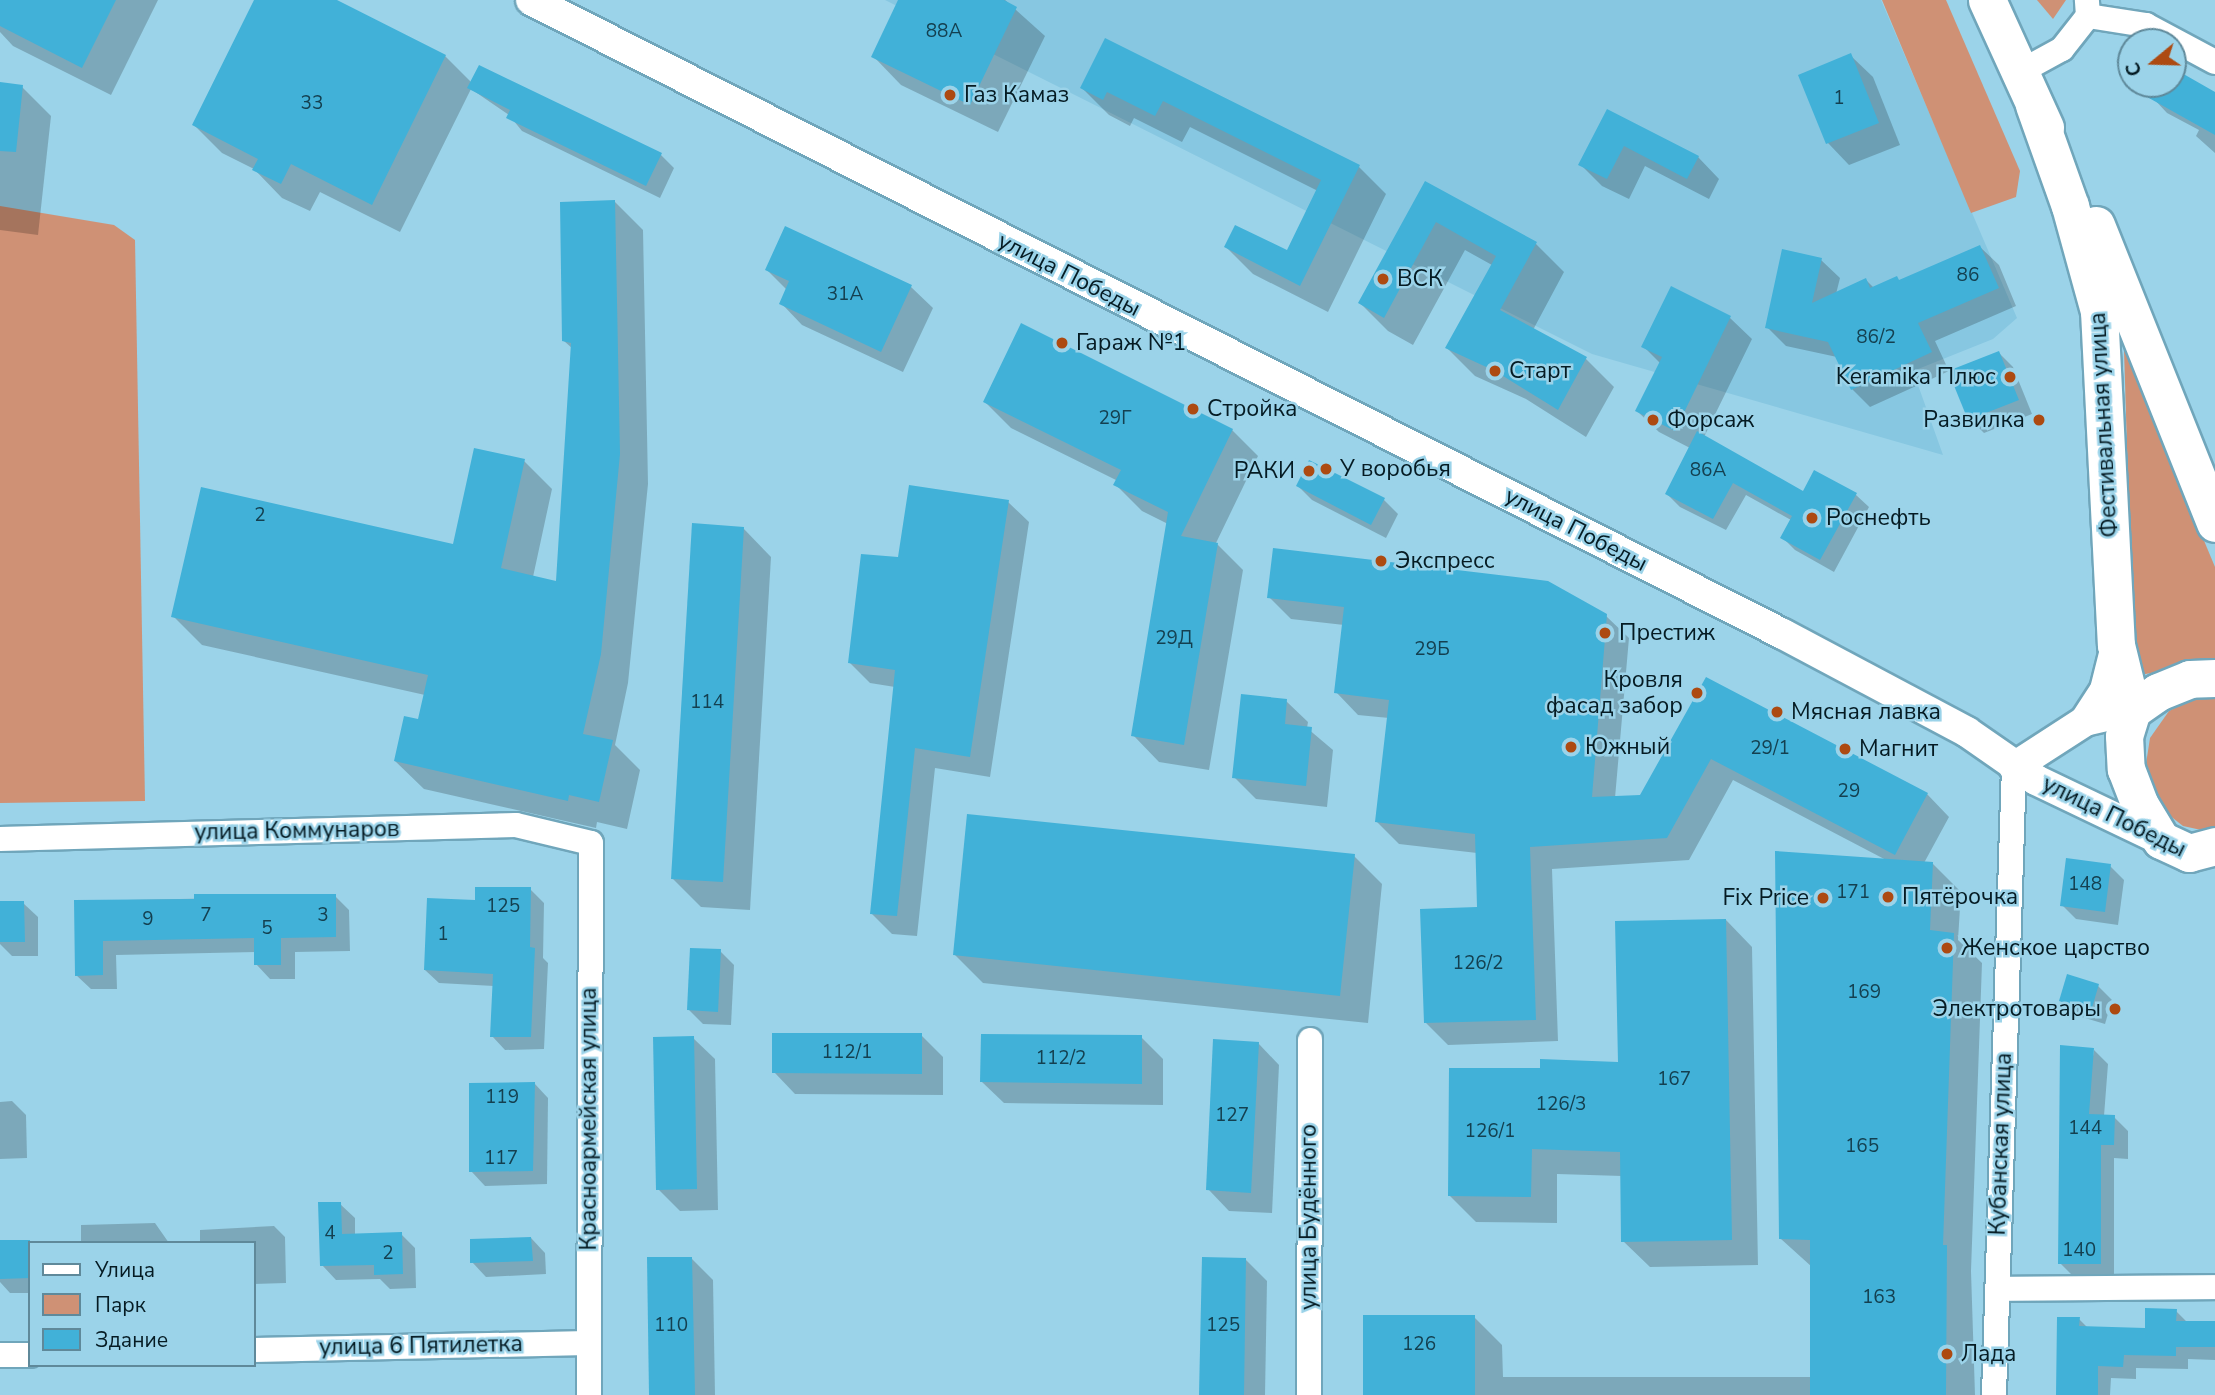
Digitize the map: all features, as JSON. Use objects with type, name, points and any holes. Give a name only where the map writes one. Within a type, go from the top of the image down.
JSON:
[{"type":"main road","name":"Фестивальная улица","points":[[1987,0],[2034,106],[2101,235],[2215,523]]},
{"type":"main road","name":"Фестивальная улица","points":[[2034,106],[2070,206],[2099,312],[2116,645],[2132,710]]},
{"type":"main road","points":[[2195,851],[2126,769],[2124,736],[2132,710],[2158,692],[2190,678],[2215,678]]},
{"type":"street","name":"улица Победы","points":[[531,0],[1783,634],[1967,732],[2014,767],[2195,851]]},
{"type":"street","points":[[2018,73],[2062,49],[2088,8],[2146,25],[2215,62]]},
{"type":"street","points":[[2085,720],[2105,690],[2116,645]]},
{"type":"street","name":"улица Победы","points":[[2014,767],[2085,720],[2132,710]]},
{"type":"street","name":"Кубанская улица","points":[[1994,1395],[2014,767]]},
{"type":"street","name":"улица Коммунаров","points":[[0,839],[516,825],[591,844]]},
{"type":"street","name":"Красноармейская улица","points":[[589,1395],[591,844]]},
{"type":"street","name":"улица Будённого","points":[[1309,1395],[1310,1040]]},
{"type":"street","points":[[1997,1289],[2215,1287]]},
{"type":"street","name":"улица 6 Пятилетка","points":[[256,1350],[588,1343]]},
{"type":"street","points":[[0,1355],[28,1355]]},
{"type":"shaded area","points":[[885,0],[1881,0],[2017,318],[1993,339],[1913,371],[1943,455],[1592,354]]},
{"type":"green space","points":[[1882,0],[1946,0],[2020,171],[2016,197],[1971,213]]},
{"type":"green space","points":[[2037,0],[2066,0],[2053,19]]},
{"type":"green space","points":[[0,206],[114,225],[135,240],[145,801],[0,803]]},
{"type":"green space","points":[[2124,349],[2215,567],[2215,662],[2134,676]]},
{"type":"green space","points":[[2215,695],[2215,833],[2183,826],[2164,811],[2145,770],[2150,738],[2169,711],[2196,697]]},
{"type":"building","points":[[0,0],[116,0],[82,68],[0,26]]},
{"type":"building","points":[[254,0],[337,0],[446,55],[372,205],[291,164],[281,184],[252,170],[258,159],[192,125]]},
{"type":"building","points":[[898,0],[1004,0],[1017,7],[970,105],[871,57]]},
{"type":"building","points":[[1105,38],[1360,165],[1300,286],[1224,247],[1235,225],[1287,250],[1321,180],[1163,101],[1155,116],[1107,92],[1103,100],[1080,88]]},
{"type":"building","points":[[1851,53],[1879,123],[1826,144],[1798,75]]},
{"type":"building","points":[[479,65],[662,153],[646,186],[506,118],[510,110],[467,88]]},
{"type":"building","points":[[2187,76],[2215,92],[2215,135],[2149,98],[2187,98]]},
{"type":"building","points":[[0,82],[23,85],[16,152],[0,151]]},
{"type":"building","points":[[1607,109],[1699,156],[1687,179],[1624,146],[1607,179],[1578,165]]},
{"type":"building","points":[[1425,181],[1537,242],[1500,310],[1587,357],[1558,410],[1495,371],[1445,348],[1496,256],[1436,222],[1384,318],[1358,303]]},
{"type":"building","points":[[615,200],[620,454],[601,654],[583,734],[613,740],[599,802],[569,795],[568,801],[394,761],[404,716],[418,719],[428,675],[171,617],[201,487],[453,544],[474,448],[525,459],[501,568],[556,581],[571,343],[562,341],[560,202]]},
{"type":"building","points":[[785,226],[912,285],[881,352],[779,304],[789,281],[765,270]]},
{"type":"building","points":[[1980,245],[1999,288],[1918,323],[1932,352],[1851,390],[1828,342],[1765,328],[1782,249],[1822,258],[1812,303],[1866,278],[1870,288],[1897,276],[1899,280]]},
{"type":"building","points":[[1671,286],[1731,316],[1675,431],[1635,411],[1662,357],[1641,347]]},
{"type":"building","points":[[1021,323],[1233,429],[1181,536],[1218,543],[1184,745],[1131,736],[1168,512],[1113,485],[1121,470],[983,402]]},
{"type":"building","points":[[1999,351],[2019,400],[1968,420],[1948,371]]},
{"type":"building","points":[[1697,431],[1803,491],[1814,470],[1857,493],[1820,560],[1780,538],[1792,516],[1733,483],[1713,519],[1665,494]]},
{"type":"building","points":[[1309,460],[1385,498],[1371,525],[1296,486]]},
{"type":"building","points":[[909,485],[1009,500],[970,757],[915,748],[897,916],[870,914],[895,670],[848,663],[861,554],[898,557]]},
{"type":"building","points":[[692,523],[744,527],[723,882],[671,879]]},
{"type":"building","points":[[1273,548],[1548,581],[1607,614],[1592,797],[1640,795],[1706,677],[1928,793],[1895,855],[1711,759],[1667,838],[1530,847],[1536,1020],[1424,1023],[1420,909],[1477,907],[1475,834],[1375,822],[1389,700],[1334,693],[1344,607],[1267,598]]},
{"type":"building","points":[[1241,694],[1287,699],[1285,724],[1312,727],[1306,786],[1232,778]]},
{"type":"building","points":[[967,814],[1355,854],[1340,996],[953,955]]},
{"type":"building","points":[[1775,851],[1933,862],[1930,930],[1954,933],[1943,1245],[1947,1245],[1946,1395],[1810,1395],[1810,1240],[1779,1239]]},
{"type":"building","points":[[2066,858],[2111,864],[2105,912],[2060,906]]},
{"type":"building","points":[[475,887],[531,887],[530,947],[535,948],[531,1037],[490,1037],[493,974],[424,970],[427,898],[475,900]]},
{"type":"building","points":[[194,894],[336,894],[336,937],[281,938],[281,965],[254,965],[254,938],[103,941],[103,975],[75,976],[74,900],[194,899]]},
{"type":"building","points":[[0,901],[24,901],[25,942],[0,942]]},
{"type":"building","points":[[1726,919],[1732,1240],[1621,1242],[1620,1152],[1532,1149],[1531,1197],[1448,1196],[1449,1068],[1540,1068],[1540,1059],[1618,1062],[1615,921]]},
{"type":"building","points":[[690,948],[721,949],[718,1012],[687,1010]]},
{"type":"building","points":[[2067,974],[2099,984],[2091,1011],[2059,1001]]},
{"type":"building","points":[[772,1033],[922,1033],[922,1074],[772,1073]]},
{"type":"building","points":[[981,1034],[1142,1035],[1142,1084],[980,1082]]},
{"type":"building","points":[[694,1036],[697,1189],[656,1190],[653,1037]]},
{"type":"building","points":[[1213,1039],[1259,1042],[1251,1193],[1206,1190]]},
{"type":"building","points":[[2060,1045],[2094,1048],[2089,1114],[2115,1115],[2114,1145],[2101,1145],[2101,1264],[2058,1264]]},
{"type":"building","points":[[535,1082],[533,1171],[469,1172],[469,1083]]},
{"type":"building","points":[[318,1202],[341,1202],[342,1234],[402,1232],[403,1274],[374,1275],[374,1265],[320,1266]]},
{"type":"building","points":[[531,1237],[533,1261],[470,1263],[470,1239]]},
{"type":"building","points":[[0,1240],[30,1240],[28,1278],[0,1279]]},
{"type":"building","points":[[647,1257],[692,1257],[695,1395],[649,1395]]},
{"type":"building","points":[[1202,1257],[1246,1258],[1244,1395],[1199,1395]]},
{"type":"building","points":[[2145,1308],[2177,1309],[2176,1321],[2215,1321],[2215,1347],[2176,1347],[2176,1356],[2124,1355],[2123,1367],[2098,1366],[2098,1395],[2056,1395],[2057,1317],[2080,1317],[2079,1326],[2145,1328]]},
{"type":"building","points":[[1363,1315],[1475,1315],[1475,1395],[1363,1395]]},
{"type":"place","name":"Газ Камаз","points":[[950,95]]},
{"type":"place","name":"ВСК","points":[[1383,279]]},
{"type":"place","name":"Гараж №1","points":[[1062,343]]},
{"type":"place","name":"Старт","points":[[1495,371]]},
{"type":"place","name":"Keramika Плюс","points":[[2010,377]]},
{"type":"place","name":"Стройка","points":[[1193,409]]},
{"type":"place","name":"Форсаж","points":[[1653,420]]},
{"type":"place","name":"Развилка","points":[[2039,420]]},
{"type":"place","name":"У воробья","points":[[1326,469]]},
{"type":"place","name":"РАКИ","points":[[1309,471]]},
{"type":"place","name":"Роснефть","points":[[1812,518]]},
{"type":"place","name":"Экспресс","points":[[1381,561]]},
{"type":"place","name":"Престиж","points":[[1605,633]]},
{"type":"place","name":"Кровля фасад забор","points":[[1697,693]]},
{"type":"place","name":"Мясная лавка","points":[[1777,712]]},
{"type":"place","name":"Южный","points":[[1571,747]]},
{"type":"place","name":"Магнит","points":[[1845,749]]},
{"type":"place","name":"Пятёрочка","points":[[1888,897]]},
{"type":"place","name":"Fix Price","points":[[1823,898]]},
{"type":"place","name":"Женское царство","points":[[1947,948]]},
{"type":"place","name":"Электротовары","points":[[2115,1009]]},
{"type":"place","name":"Лада","points":[[1947,1354]]}]
